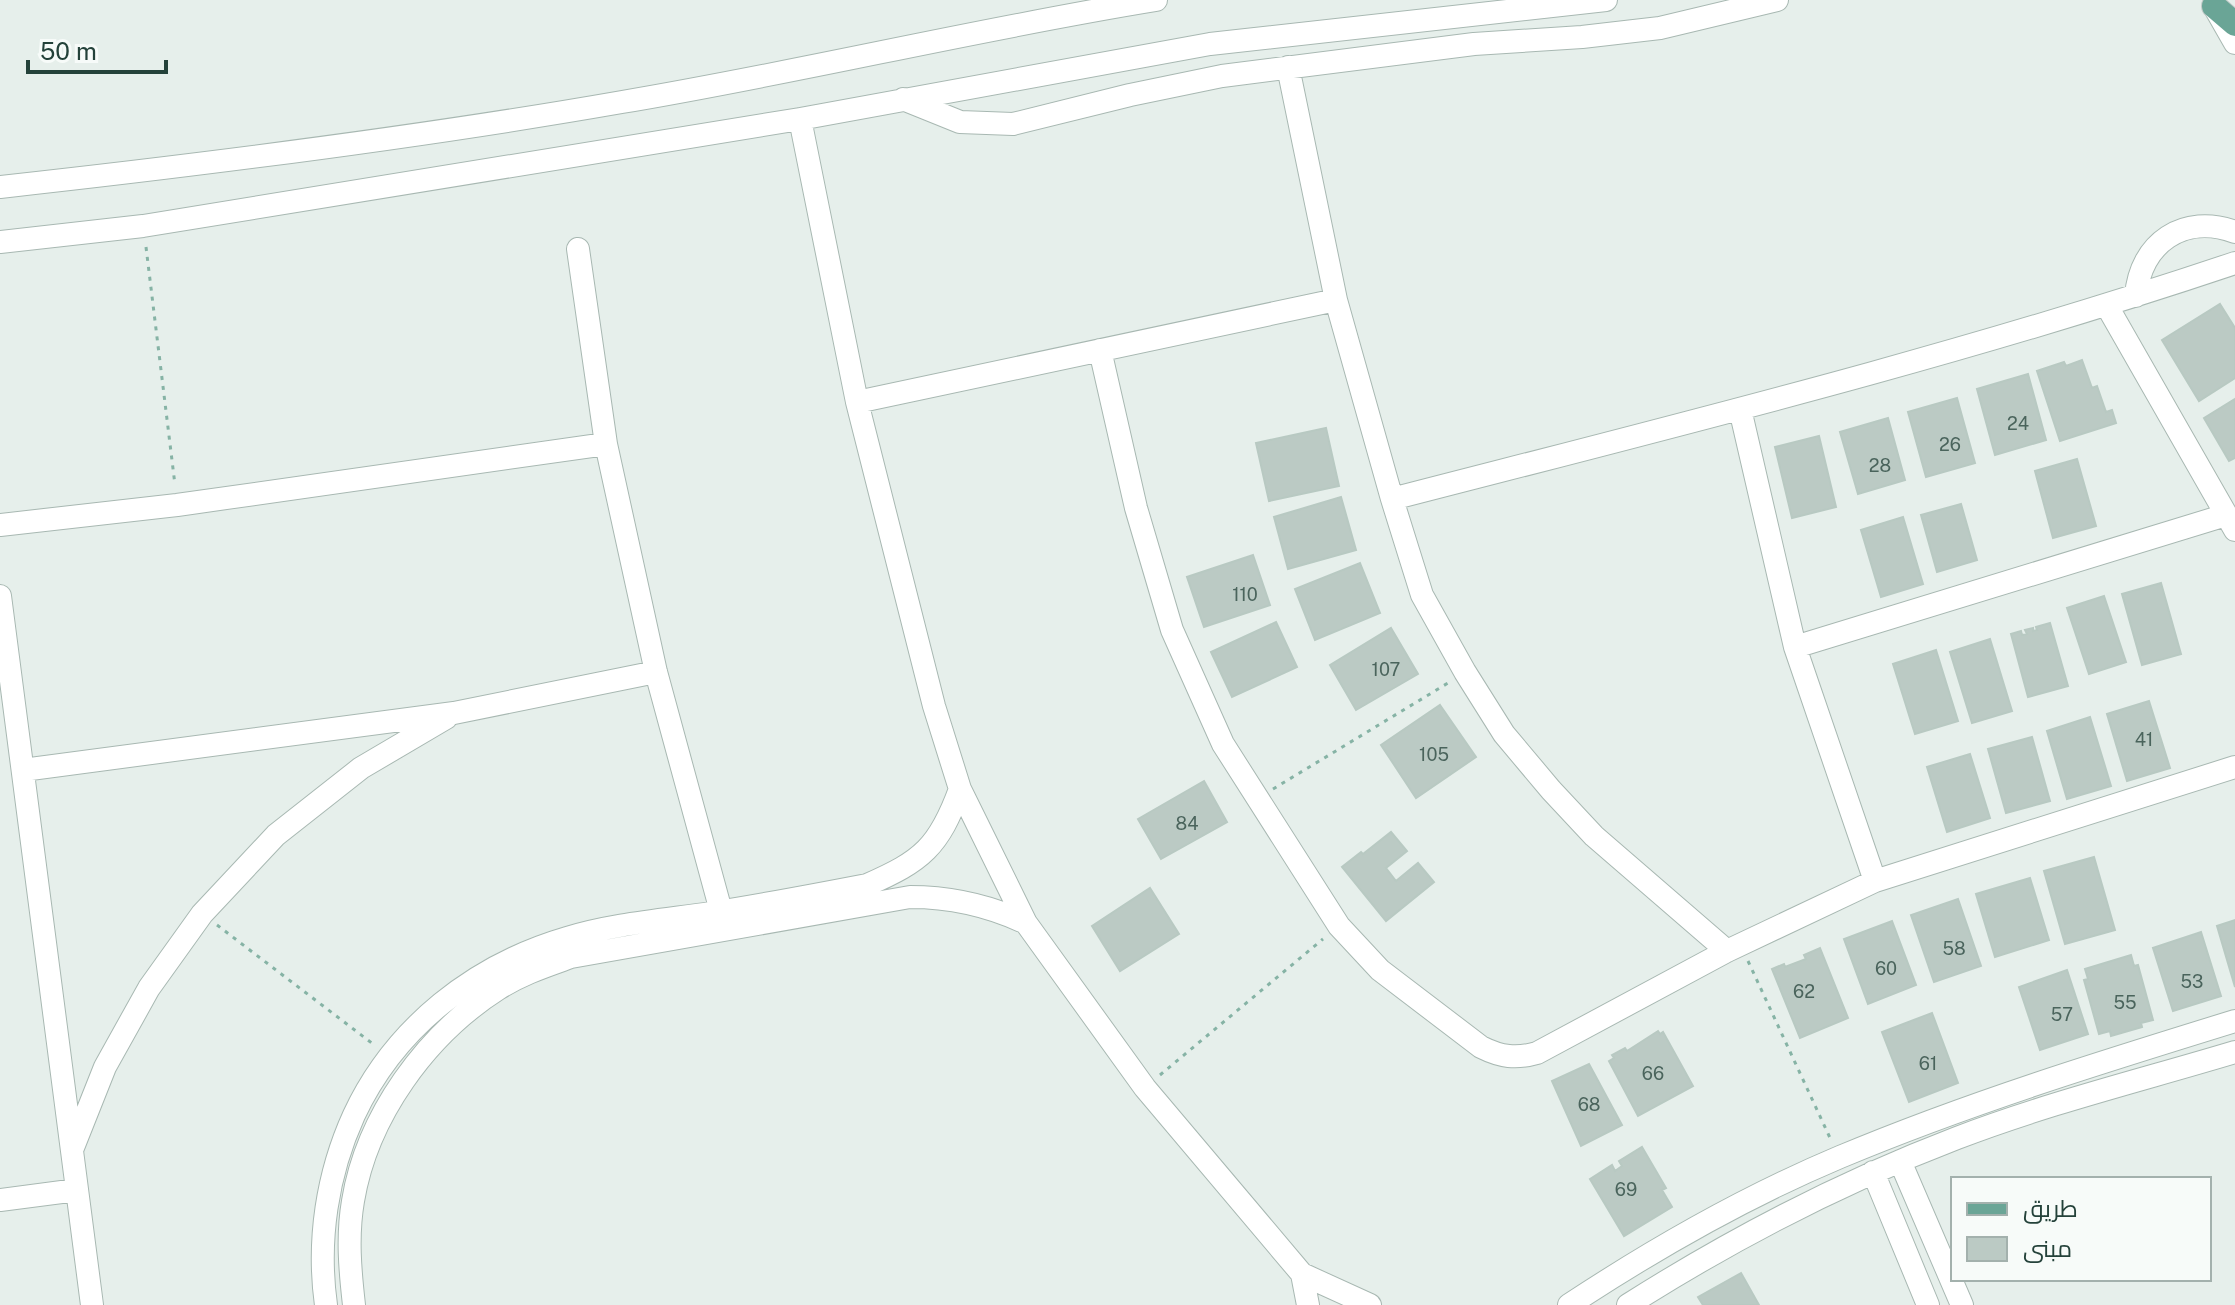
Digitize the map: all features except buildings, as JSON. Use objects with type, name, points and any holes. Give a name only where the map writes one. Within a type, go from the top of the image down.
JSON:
[{"type":"main road","points":[[2212,3],[2235,24]]},
{"type":"street","points":[[0,187],[357,145],[624,102],[1042,19],[1156,0]]},
{"type":"street","points":[[0,242],[143,226],[800,119],[1210,44],[1606,0]]},
{"type":"street","points":[[902,99],[960,122],[1013,124],[1155,89],[1288,67],[1474,44],[1660,28],[1777,0]]},
{"type":"street","points":[[2212,3],[2235,43]]},
{"type":"street","points":[[1288,67],[1336,300],[1422,595],[1504,734],[1572,813],[1650,886],[1733,948]]},
{"type":"street","points":[[800,119],[857,402],[934,706],[960,789],[1026,923],[1145,1088],[1302,1274],[1370,1305]]},
{"type":"street","points":[[2136,296],[2142,265],[2161,241],[2201,226],[2235,232]]},
{"type":"street","points":[[578,249],[606,444],[656,672],[721,911]]},
{"type":"street","points":[[1392,499],[1740,409],[2107,306],[2235,263]]},
{"type":"street","points":[[857,402],[1336,300]]},
{"type":"street","points":[[1795,647],[2230,523],[2107,306]]},
{"type":"street","points":[[1100,350],[1136,508],[1172,630],[1223,744],[1339,926],[1380,970],[1481,1047],[1511,1058],[1537,1053],[1733,948],[1875,881],[2235,767]]},
{"type":"street","points":[[1740,409],[1795,647],[1875,881]]},
{"type":"street","points":[[0,525],[177,505],[606,444]]},
{"type":"street","points":[[0,596],[92,1305]]},
{"type":"street","points":[[23,770],[454,713],[656,672]]},
{"type":"street","points":[[71,1150],[105,1067],[142,1001],[202,914],[276,835],[361,768],[454,713]]},
{"type":"street","points":[[354,1305],[348,1250],[353,1200],[366,1153],[410,1071],[468,1011],[511,982],[571,957],[868,894],[928,851],[941,832],[960,789]]},
{"type":"street","points":[[326,1305],[324,1235],[333,1177],[361,1101],[389,1056],[443,1003],[485,973],[569,937],[599,930],[721,911],[868,894],[940,897],[984,906],[1026,923]]},
{"type":"street","points":[[1569,1305],[1657,1249],[1839,1157],[2016,1090],[2235,1021]]},
{"type":"street","points":[[1628,1305],[1789,1213],[1873,1172],[2025,1114],[2235,1052]]},
{"type":"street","points":[[1900,1161],[1951,1279]]},
{"type":"street","points":[[1873,1172],[1928,1305]]},
{"type":"street","points":[[0,1200],[77,1190]]},
{"type":"street","points":[[1657,1249],[1673,1277]]},
{"type":"street","points":[[1302,1274],[1308,1305]]},
{"type":"street","points":[[1952,1281],[1962,1305]]},
{"type":"path","points":[[143,226],[177,505]]},
{"type":"path","points":[[1257,798],[1465,672]]},
{"type":"path","points":[[202,914],[389,1056]]},
{"type":"path","points":[[1145,1088],[1339,926]]},
{"type":"path","points":[[1733,948],[1839,1157]]}]
